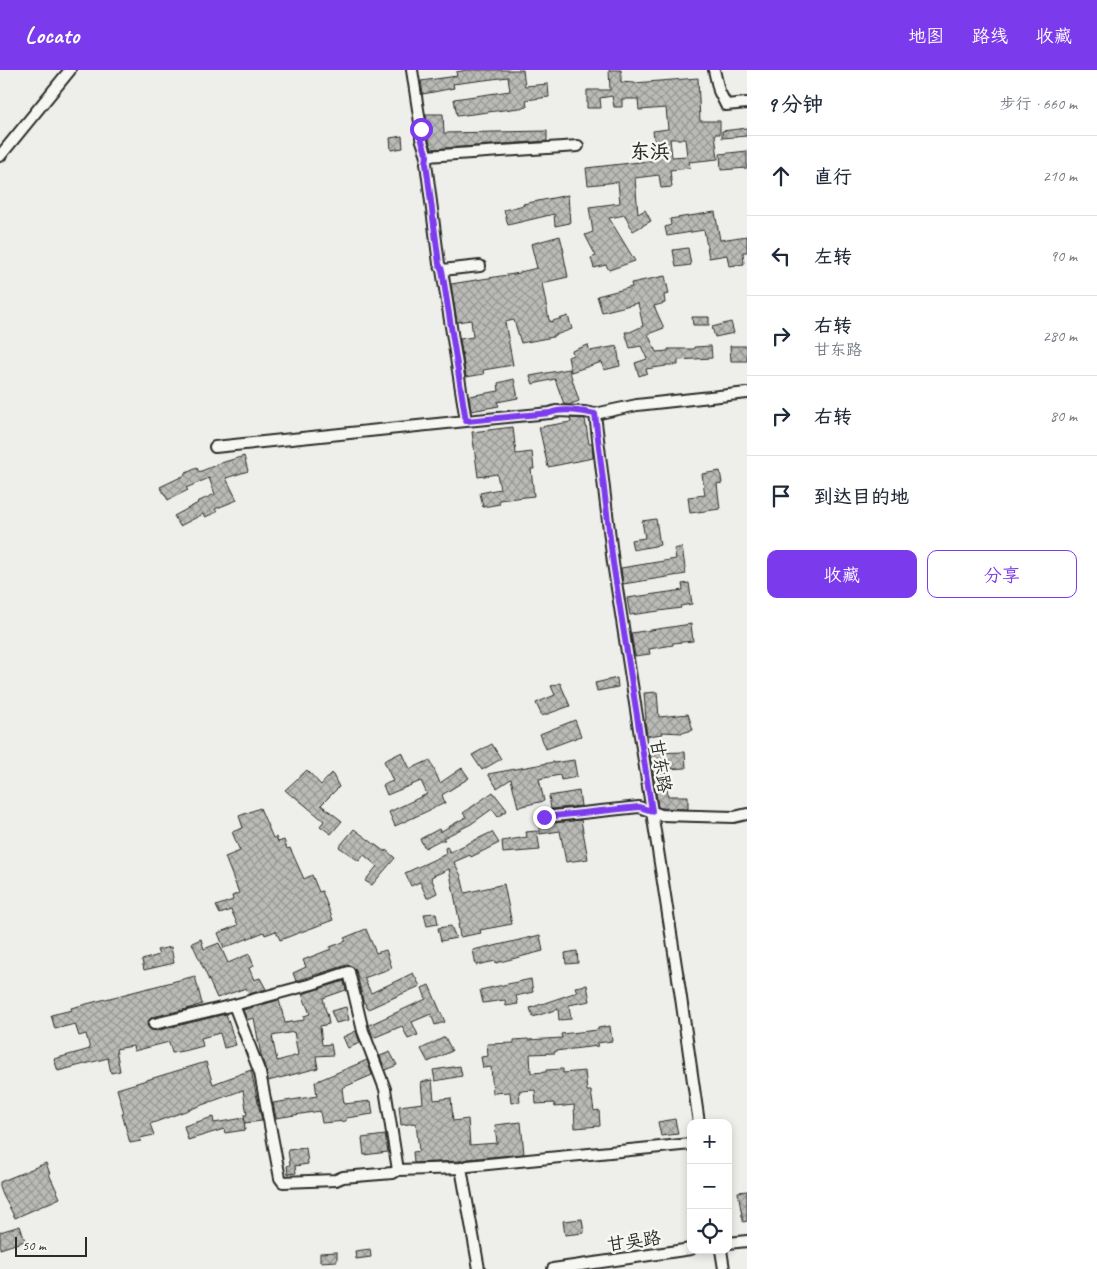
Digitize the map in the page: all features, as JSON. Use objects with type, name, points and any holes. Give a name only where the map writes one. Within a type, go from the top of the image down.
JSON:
[{"type":"street","points":[[0,156],[70,70]]},
{"type":"street","points":[[412,70],[421,138],[427,156],[426,163],[439,264],[442,270],[466,421]]},
{"type":"street","points":[[714,70],[719,91],[726,105],[747,103]]},
{"type":"street","points":[[427,156],[578,146]]},
{"type":"street","points":[[442,270],[480,266]]},
{"type":"street","points":[[215,447],[556,411],[595,414],[637,405],[747,393]]},
{"type":"street","name":"甘东路","points":[[595,414],[613,563],[698,1119]]},
{"type":"street","points":[[544,817],[639,807],[661,816],[734,817],[747,814]]},
{"type":"street","points":[[154,1024],[234,1005],[349,972],[363,1032],[385,1089],[398,1170]]},
{"type":"street","points":[[234,1005],[260,1073],[280,1178],[283,1182],[336,1180],[343,1177],[393,1173],[398,1170],[461,1168],[687,1144]]},
{"type":"street","points":[[461,1168],[479,1269]]},
{"type":"street","points":[[732,1243],[747,1241]]},
{"type":"street","name":"甘吴路","points":[[552,1269],[687,1250]]},
{"type":"street","points":[[722,1254],[724,1269]]},
{"type":"building","points":[[467,70],[523,70],[525,86],[548,84],[549,97],[526,100],[527,107],[457,116],[454,99],[510,91],[508,77],[453,84],[454,88],[423,94],[421,81],[457,76],[456,72]]},
{"type":"building","points":[[609,70],[621,70],[621,82],[634,83],[698,78],[700,121],[720,121],[720,134],[715,134],[718,159],[689,162],[690,168],[670,170],[672,187],[661,188],[659,175],[635,178],[638,214],[645,210],[651,221],[633,231],[625,215],[609,218],[635,261],[609,270],[606,265],[594,268],[591,258],[596,256],[585,235],[593,232],[589,207],[620,203],[618,182],[588,185],[586,168],[657,160],[653,131],[668,129],[666,108],[639,110],[638,99],[622,99],[622,107],[614,107],[612,96],[600,98],[601,108],[587,108],[587,90],[610,90]],"holes":[[[670,139],[685,139],[687,156],[672,157]]]},
{"type":"building","points":[[426,114],[443,114],[444,133],[547,131],[547,141],[432,149],[428,137]]},
{"type":"building","points":[[747,128],[747,136],[722,138],[722,131]]},
{"type":"building","points":[[402,136],[403,148],[391,150],[390,138]]},
{"type":"building","points":[[747,151],[747,168],[721,170],[720,154]]},
{"type":"building","points":[[568,195],[570,223],[555,226],[554,214],[508,225],[504,210],[523,204]]},
{"type":"building","points":[[715,212],[720,240],[747,236],[747,252],[743,252],[744,264],[729,266],[727,255],[709,258],[704,230],[667,236],[665,227],[671,225],[670,219]]},
{"type":"building","points":[[560,236],[568,277],[542,283],[550,322],[568,316],[572,329],[553,337],[521,343],[514,320],[505,322],[513,365],[483,370],[484,374],[466,377],[460,339],[473,337],[471,320],[457,322],[451,284],[520,273],[537,268],[531,244]]},
{"type":"building","points":[[688,248],[691,265],[676,267],[673,250]]},
{"type":"building","points":[[665,276],[669,294],[664,295],[665,303],[654,306],[664,328],[648,334],[656,352],[668,351],[668,349],[694,349],[694,347],[711,346],[712,358],[678,360],[678,365],[646,369],[647,373],[639,376],[635,363],[647,359],[641,346],[630,348],[625,332],[630,332],[643,326],[638,303],[602,312],[597,296],[632,287],[631,283]]},
{"type":"building","points":[[692,317],[709,317],[709,325],[693,325]]},
{"type":"building","points":[[731,322],[734,333],[715,337],[712,327]]},
{"type":"building","points":[[588,345],[590,351],[617,346],[620,366],[604,370],[602,362],[571,372],[568,357],[573,355],[572,351]]},
{"type":"building","points":[[730,346],[747,346],[747,361],[731,361]]},
{"type":"building","points":[[569,369],[579,401],[568,405],[564,404],[555,379],[533,384],[530,376]]},
{"type":"building","points":[[514,379],[518,398],[497,402],[499,406],[471,411],[469,396],[499,391],[498,383]]},
{"type":"building","points":[[570,418],[585,419],[589,444],[592,444],[593,458],[548,467],[539,427],[571,422]]},
{"type":"building","points":[[513,427],[516,454],[532,452],[534,469],[531,469],[534,496],[499,500],[500,504],[483,507],[480,493],[500,489],[497,474],[478,477],[472,432]]},
{"type":"building","points":[[244,456],[248,471],[226,478],[237,500],[215,509],[217,512],[205,517],[203,514],[180,526],[174,516],[215,494],[209,478],[186,488],[188,490],[168,500],[160,487],[197,468],[199,472]]},
{"type":"building","points":[[720,471],[722,483],[717,484],[720,509],[690,513],[688,497],[705,495],[702,474]]},
{"type":"building","points":[[656,519],[660,545],[633,550],[631,540],[645,538],[642,521]]},
{"type":"building","points":[[682,547],[686,574],[623,584],[621,568],[676,559],[674,549]]},
{"type":"building","points":[[689,583],[692,604],[680,606],[681,608],[630,615],[627,598],[683,590],[682,584]]},
{"type":"building","points":[[691,624],[693,641],[673,643],[673,645],[649,649],[650,654],[635,656],[631,633]]},
{"type":"building","points":[[617,678],[618,687],[597,691],[595,683]]},
{"type":"building","points":[[560,683],[570,706],[542,716],[536,703],[555,695],[551,686]]},
{"type":"building","points":[[657,692],[659,717],[688,714],[693,730],[682,733],[662,732],[663,734],[647,736],[644,693]]},
{"type":"building","points":[[575,720],[581,736],[546,749],[540,734]]},
{"type":"building","points":[[492,744],[501,759],[482,770],[472,755]]},
{"type":"building","points":[[402,752],[410,769],[430,760],[440,783],[462,768],[469,778],[442,795],[445,803],[395,826],[389,812],[427,794],[421,781],[387,795],[383,785],[393,781],[384,761]]},
{"type":"building","points":[[685,752],[686,768],[665,769],[668,796],[688,796],[688,809],[658,807],[650,753]]},
{"type":"building","points":[[574,760],[577,777],[561,780],[560,775],[539,779],[544,801],[518,807],[511,779],[497,788],[488,774],[554,762]]},
{"type":"building","points":[[307,770],[321,785],[332,773],[339,787],[321,805],[342,821],[331,834],[320,826],[324,821],[285,790]]},
{"type":"building","points":[[579,791],[581,806],[551,809],[549,796]]},
{"type":"building","points":[[493,792],[507,810],[498,817],[492,809],[471,824],[443,838],[445,840],[440,840],[425,848],[420,839],[439,829],[440,832],[466,817],[463,813]]},
{"type":"building","points":[[260,808],[273,838],[276,837],[278,842],[284,840],[287,849],[290,848],[304,879],[312,875],[319,892],[322,891],[333,920],[280,940],[276,931],[265,935],[264,932],[224,948],[218,933],[238,925],[231,910],[220,914],[216,906],[233,900],[232,896],[239,893],[225,857],[240,851],[232,832],[243,828],[239,816]]},
{"type":"building","points":[[581,820],[588,859],[566,862],[560,831],[540,834],[539,822],[545,824]]},
{"type":"building","points":[[354,829],[395,858],[372,885],[365,881],[377,866],[364,855],[359,861],[339,847]]},
{"type":"building","points":[[537,831],[540,850],[503,853],[502,841],[527,837],[526,832]]},
{"type":"building","points":[[492,832],[499,843],[471,857],[470,855],[454,862],[461,876],[465,893],[504,884],[512,924],[480,930],[481,933],[460,937],[458,924],[460,924],[449,869],[431,877],[437,893],[427,898],[420,882],[411,886],[405,873],[446,854],[445,848],[447,847],[450,852]]},
{"type":"building","points":[[436,913],[438,924],[427,926],[424,914]]},
{"type":"building","points":[[451,926],[456,938],[441,941],[438,928]]},
{"type":"building","points":[[366,929],[376,953],[386,950],[392,968],[364,978],[371,993],[413,973],[420,986],[368,1009],[363,1000],[356,970],[351,966],[347,965],[296,981],[293,973],[306,967],[303,960],[331,949],[330,947],[346,941],[344,938]]},
{"type":"building","points":[[540,935],[543,951],[496,963],[496,961],[476,965],[473,950]]},
{"type":"building","points":[[201,939],[204,949],[219,943],[228,963],[249,954],[254,966],[249,968],[254,980],[260,978],[266,989],[249,994],[246,988],[217,998],[192,943]]},
{"type":"building","points":[[171,947],[174,963],[144,970],[142,960],[159,955],[157,950]]},
{"type":"building","points":[[577,951],[578,963],[566,964],[565,953]]},
{"type":"building","points":[[195,976],[202,1004],[152,1017],[147,1025],[156,1031],[226,1014],[236,1045],[224,1048],[220,1033],[201,1038],[203,1046],[172,1053],[169,1042],[134,1051],[133,1046],[116,1049],[120,1071],[111,1073],[108,1058],[58,1071],[54,1059],[90,1049],[86,1034],[79,1036],[75,1024],[55,1029],[51,1015],[72,1010],[71,1008]]},
{"type":"building","points":[[531,979],[533,992],[516,996],[518,1004],[506,1006],[505,1000],[483,1003],[480,990]]},
{"type":"building","points":[[344,981],[346,990],[323,998],[329,1024],[320,1026],[322,1045],[331,1044],[333,1055],[316,1056],[318,1068],[268,1081],[254,1018],[247,1020],[243,1010],[279,1000],[285,1023],[304,1020],[304,1016],[310,1014],[302,994]],"holes":[[[294,1032],[298,1055],[277,1061],[272,1036]]]},
{"type":"building","points":[[429,985],[445,1022],[435,1025],[431,1014],[412,1022],[418,1035],[408,1039],[402,1026],[373,1038],[369,1025],[426,999],[422,988]]},
{"type":"building","points":[[587,985],[590,1001],[569,1005],[571,1019],[559,1020],[558,1009],[533,1017],[530,1008],[577,992],[575,987]]},
{"type":"building","points":[[346,1007],[349,1020],[336,1023],[331,1011]]},
{"type":"building","points":[[610,1026],[612,1041],[597,1043],[598,1046],[555,1051],[555,1053],[530,1054],[531,1073],[563,1069],[563,1073],[585,1071],[587,1091],[591,1091],[594,1111],[599,1110],[600,1126],[575,1128],[574,1105],[555,1107],[554,1103],[536,1104],[535,1090],[519,1091],[520,1102],[511,1103],[510,1092],[493,1093],[491,1067],[483,1068],[481,1057],[488,1056],[487,1044],[514,1043],[514,1040],[562,1038],[561,1034],[598,1030],[598,1028]]},
{"type":"building","points":[[356,1031],[360,1043],[348,1048],[343,1037]]},
{"type":"building","points":[[445,1037],[452,1051],[428,1062],[421,1049]]},
{"type":"building","points":[[390,1052],[397,1065],[385,1070],[380,1056]]},
{"type":"building","points":[[367,1060],[372,1075],[342,1088],[344,1104],[371,1101],[373,1114],[346,1118],[346,1121],[322,1123],[320,1111],[276,1118],[273,1103],[317,1096],[315,1082]]},
{"type":"building","points":[[206,1062],[213,1084],[251,1070],[262,1121],[245,1123],[244,1115],[247,1115],[243,1090],[150,1124],[154,1135],[140,1138],[141,1141],[130,1143],[117,1089]]},
{"type":"building","points":[[460,1066],[462,1076],[435,1081],[433,1070]]},
{"type":"building","points":[[432,1080],[434,1100],[451,1098],[453,1121],[468,1119],[470,1145],[497,1143],[495,1125],[521,1122],[524,1154],[460,1161],[414,1163],[413,1152],[419,1151],[416,1123],[401,1125],[399,1106],[423,1103],[421,1082]]},
{"type":"building","points":[[213,1117],[214,1123],[244,1118],[245,1130],[225,1133],[224,1129],[188,1140],[184,1126]]},
{"type":"building","points":[[675,1119],[678,1134],[661,1136],[658,1122]]},
{"type":"building","points":[[385,1135],[388,1152],[364,1155],[362,1138]]},
{"type":"building","points":[[306,1148],[308,1164],[295,1166],[296,1173],[288,1174],[287,1166],[290,1165],[288,1150]]},
{"type":"building","points":[[46,1163],[60,1198],[15,1218],[3,1195],[0,1182]]},
{"type":"building","points":[[747,1191],[747,1221],[743,1222],[738,1192]]},
{"type":"building","points":[[582,1219],[584,1233],[565,1235],[563,1221]]},
{"type":"building","points":[[20,1226],[25,1241],[0,1249],[0,1232]]},
{"type":"building","points":[[370,1249],[371,1257],[356,1259],[355,1251]]},
{"type":"building","points":[[337,1252],[337,1261],[320,1262],[320,1253]]},
{"type":"district","name":"东浜","points":[[650,151]]},
{"type":"route","points":[[421,129],[421,138],[427,156],[426,163],[439,264],[442,270],[466,421],[556,411],[595,414],[613,563],[652,811],[639,807],[544,817]]}]
